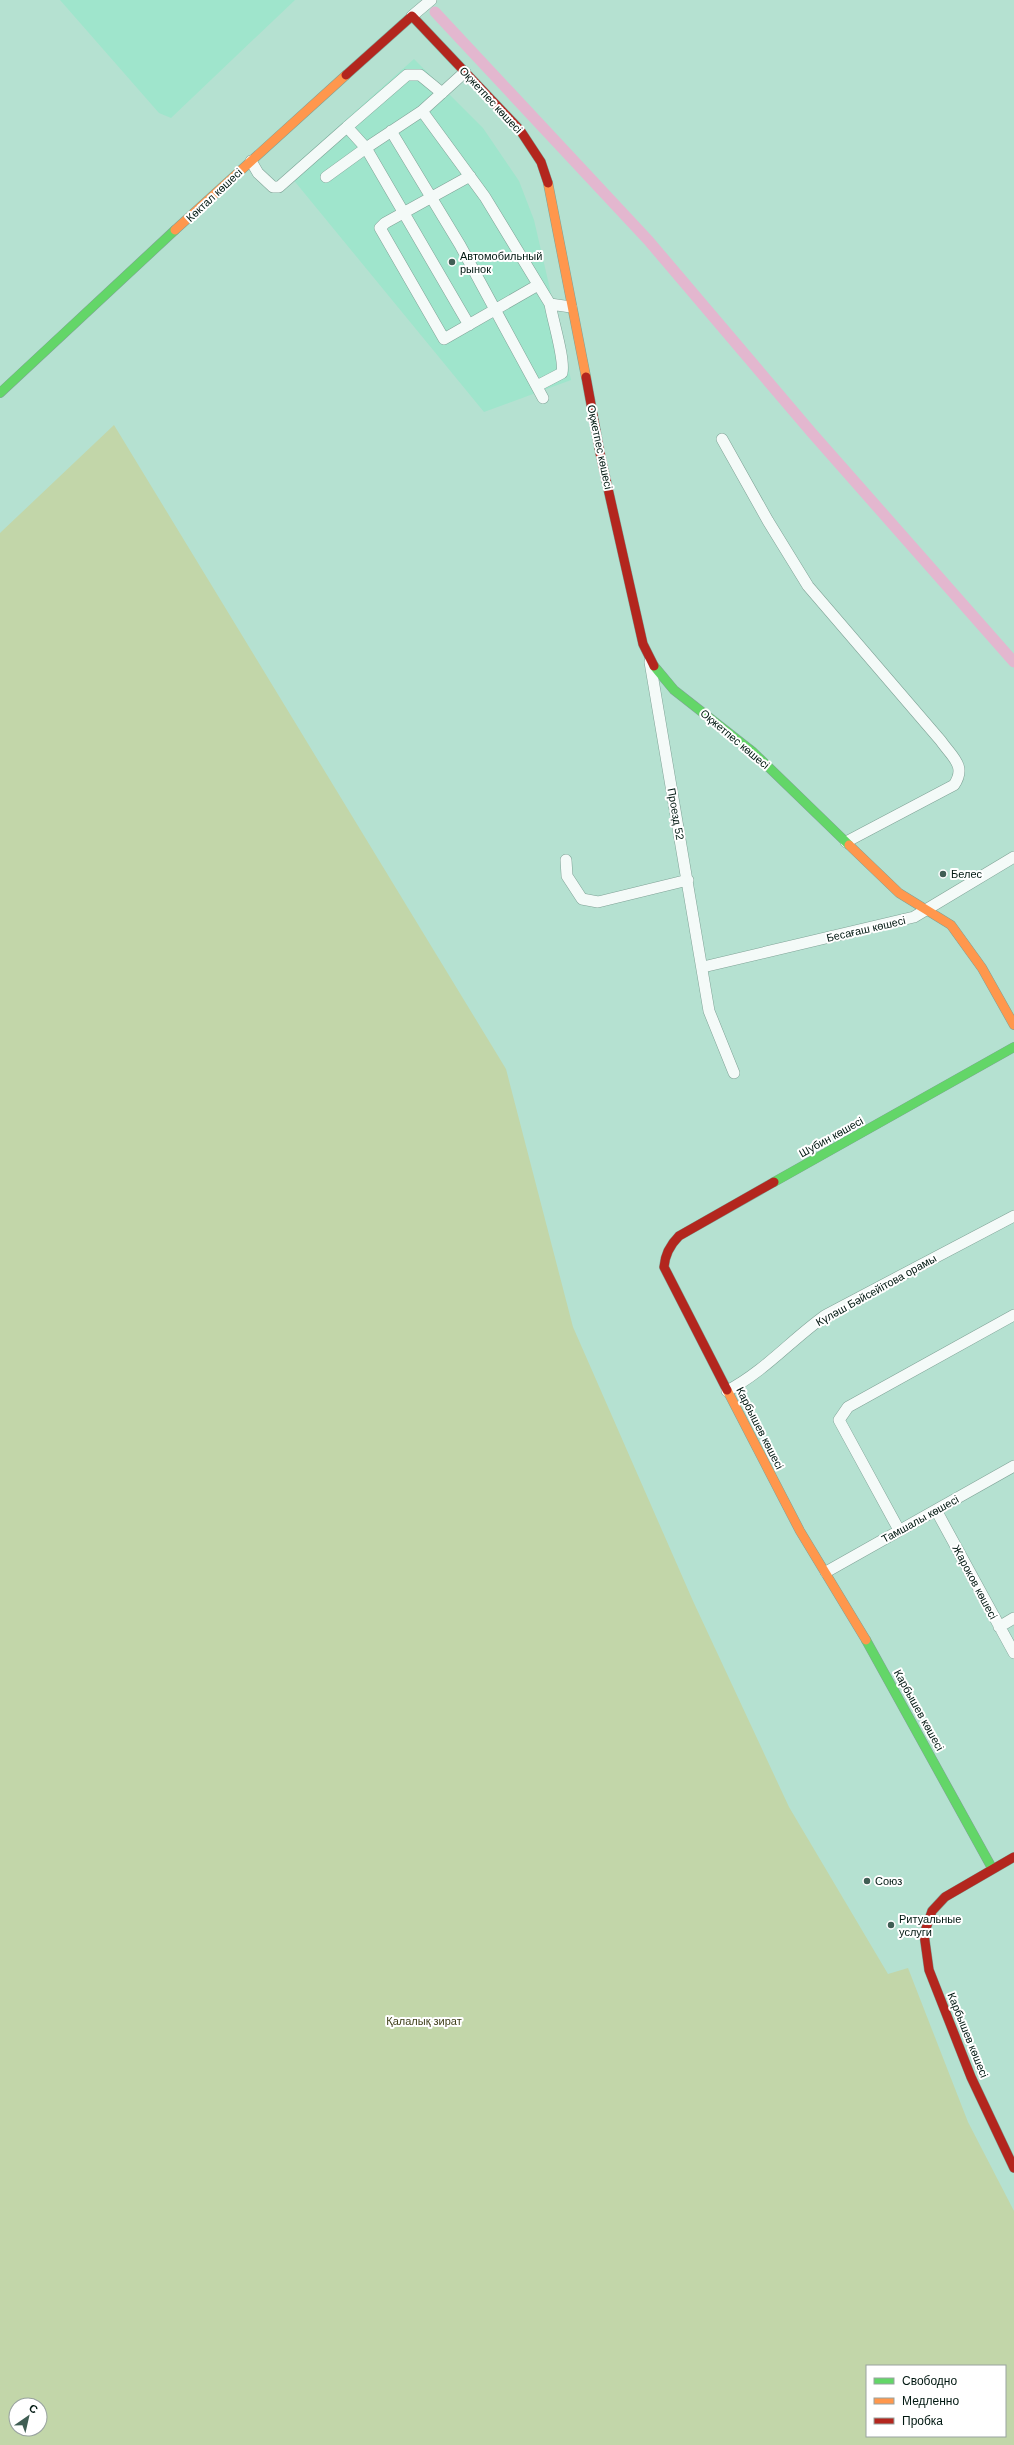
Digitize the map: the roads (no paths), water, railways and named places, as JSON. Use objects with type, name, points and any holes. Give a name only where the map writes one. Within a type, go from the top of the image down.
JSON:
[{"type":"street","name":"Көктал көшесі","points":[[0,393],[251,160],[431,0]]},
{"type":"street","name":"Оқжетпес көшесі","points":[[412,16],[520,130],[542,162],[552,197],[571,307],[600,453],[643,644],[650,661],[674,690],[753,752],[899,894],[952,925],[982,968],[1014,1025]]},
{"type":"street","points":[[326,177],[366,148],[422,111],[465,72]]},
{"type":"street","points":[[251,160],[258,174],[273,187],[279,186],[407,75],[420,75],[442,93]]},
{"type":"street","points":[[422,111],[485,198],[550,304],[553,328],[564,366],[562,373],[537,386]]},
{"type":"street","points":[[347,127],[366,148],[402,213],[469,325]]},
{"type":"street","points":[[391,131],[460,245],[543,398]]},
{"type":"street","points":[[470,176],[385,222],[380,231],[444,339],[538,285]]},
{"type":"street","points":[[550,304],[571,307]]},
{"type":"street","points":[[722,439],[768,521],[808,586],[941,741],[960,767],[960,775],[954,785],[846,842]]},
{"type":"street","name":"Проезд 52","points":[[650,661],[703,967],[709,1011],[734,1073]]},
{"type":"street","name":"Бесағаш көшесі","points":[[703,967],[914,917],[1014,857]]},
{"type":"street","points":[[566,860],[567,876],[582,899],[598,902],[688,880]]},
{"type":"street","name":"Шубин көшесі","points":[[665,1253],[670,1244],[679,1236],[1014,1047]]},
{"type":"street","name":"Күләш Бәйсейітова орамы","points":[[727,1390],[748,1380],[766,1366],[800,1334],[826,1315],[1014,1216]]},
{"type":"street","name":"Карбышев көшесі","points":[[665,1253],[664,1267],[800,1531],[849,1610],[992,1868],[945,1897],[932,1912],[924,1934],[924,1946],[929,1970],[971,2077],[1014,2168]]},
{"type":"street","points":[[899,1530],[839,1420],[848,1407],[1014,1315]]},
{"type":"street","name":"Тамшалы көшесі","points":[[826,1572],[1014,1466]]},
{"type":"street","name":"Жароков көшесі","points":[[936,1510],[1014,1653]]},
{"type":"street","points":[[999,1626],[1014,1618]]},
{"type":"street","points":[[992,1868],[1014,1858]]},
{"type":"waterway","points":[[435,12],[648,240],[812,433],[1014,662]]},
{"type":"place","name":"Автомобильный рынок","points":[[452,262]]},
{"type":"place","name":"Белес","points":[[943,874]]},
{"type":"place","name":"Союз","points":[[867,1881]]},
{"type":"place","name":"Ритуальные услуги","points":[[891,1925]]},
{"type":"park label","name":"Қалалық зират","points":[[424,2021]]}]
